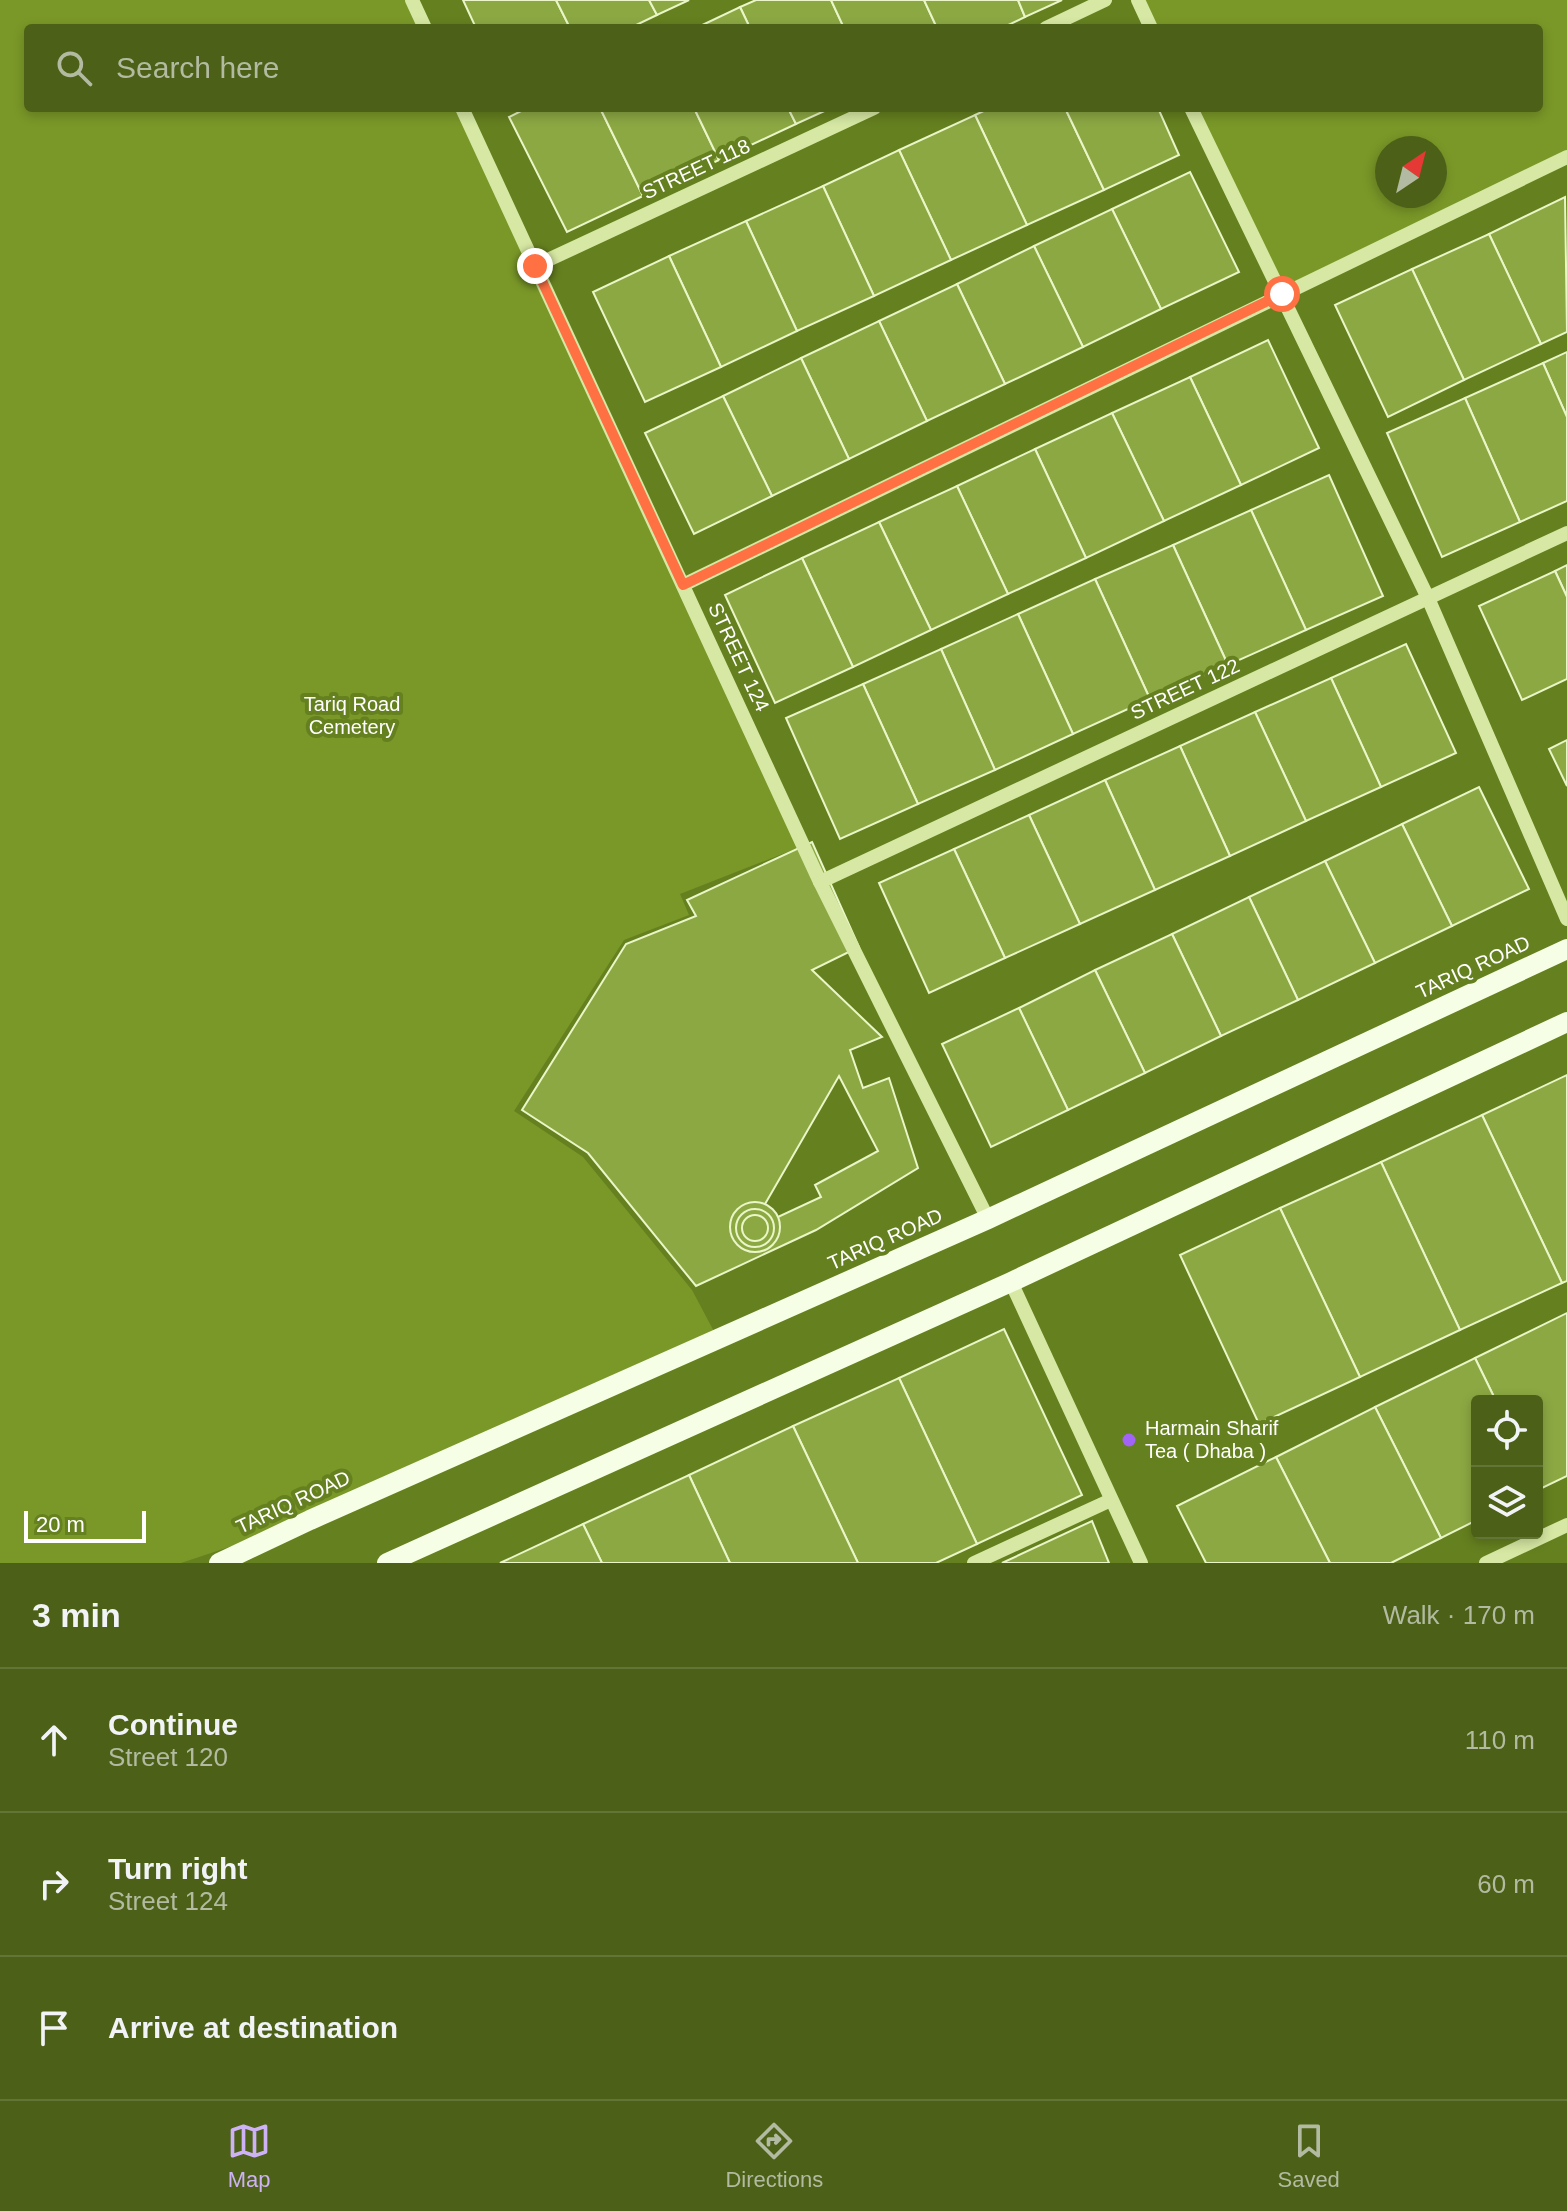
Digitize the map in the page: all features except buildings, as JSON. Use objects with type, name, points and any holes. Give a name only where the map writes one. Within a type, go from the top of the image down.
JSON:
[{"type":"main road","name":"TARIQ ROAD","points":[[219,1563],[988,1219],[1567,949]]},
{"type":"main road","points":[[387,1563],[1011,1282],[1567,1022]]},
{"type":"street","points":[[412,0],[423,24]]},
{"type":"street","points":[[1054,24],[1105,0]]},
{"type":"street","points":[[1138,0],[1149,24]]},
{"type":"street","name":"STREET 124","points":[[464,112],[820,882],[988,1219]]},
{"type":"street","name":"STREET 118","points":[[535,266],[865,112]]},
{"type":"street","points":[[1193,112],[1428,598],[1567,919]]},
{"type":"street","points":[[683,585],[1567,157]]},
{"type":"street","name":"STREET 122","points":[[820,882],[1567,533]]},
{"type":"street","points":[[1011,1282],[1141,1563]]},
{"type":"street","points":[[974,1563],[1111,1500]]},
{"type":"street","points":[[1486,1563],[1567,1525]]},
{"type":"green space","name":"Tariq Road Cemetery","points":[[0,0],[412,0],[423,24],[24,24],[24,112],[463,112],[800,847],[680,894],[689,915],[624,940],[514,1111],[583,1157],[692,1290],[718,1339],[310,1520],[181,1563],[0,1563]]},
{"type":"green space","points":[[1138,0],[1567,0],[1567,157],[1282,294],[1193,112],[1543,112],[1543,24],[1149,24]]},
{"type":"place","name":"Harmain Sharif Tea ( Dhaba )","points":[[1129,1440]]},
{"type":"route","points":[[535,266],[683,585],[1282,294]]}]
